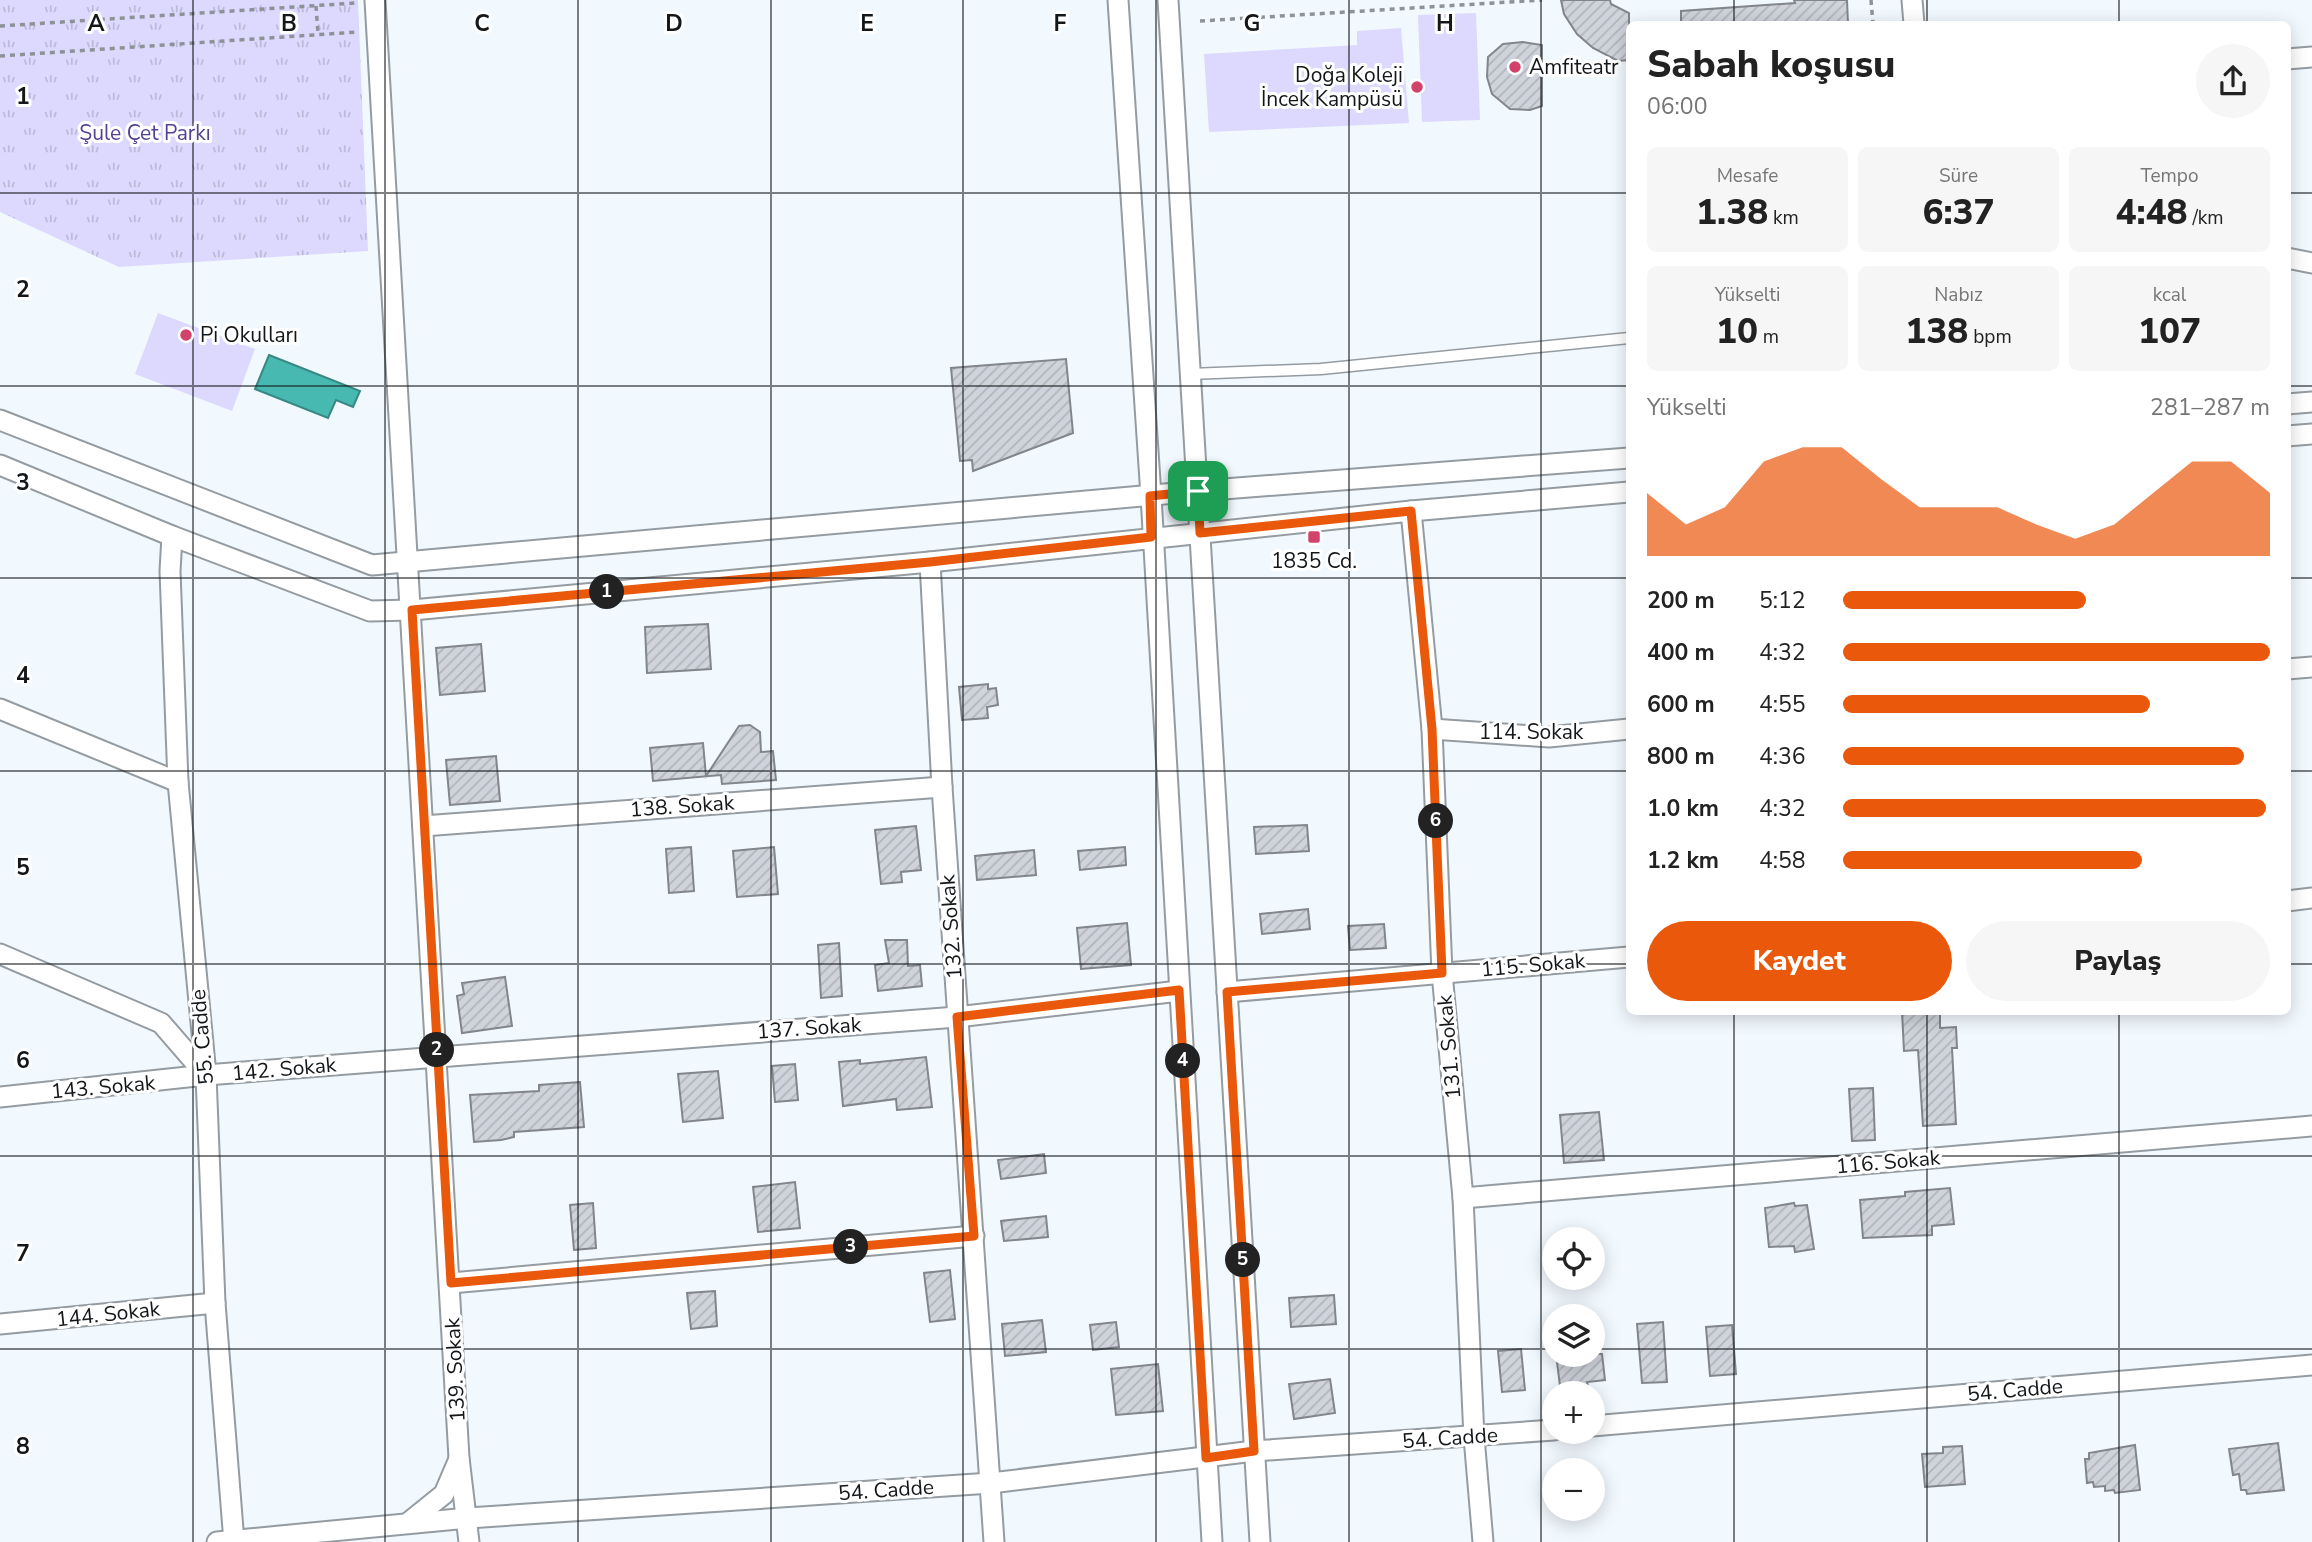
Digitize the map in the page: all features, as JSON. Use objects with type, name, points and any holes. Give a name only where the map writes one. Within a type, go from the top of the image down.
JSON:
[{"type":"street","points":[[1118,0],[1212,1542]]},
{"type":"street","points":[[1168,0],[1260,1542]]},
{"type":"street","points":[[1912,0],[1914,21]]},
{"type":"street","name":"139. Sokak","points":[[375,1],[438,1057],[459,1458],[469,1542]]},
{"type":"street","points":[[2291,59],[2312,57]]},
{"type":"street","points":[[2291,259],[2312,263]]},
{"type":"street","points":[[2291,404],[2312,402]]},
{"type":"street","points":[[0,420],[372,565],[1198,491],[1626,458]]},
{"type":"street","points":[[2291,436],[2312,434]]},
{"type":"street","points":[[0,465],[172,536],[370,611],[412,610],[930,562],[1151,537],[1626,492]]},
{"type":"street","name":"131. Sokak","points":[[1411,511],[1432,729],[1442,973],[1463,1198],[1474,1437],[1483,1542]]},
{"type":"street","name":"55. Cadde","points":[[172,536],[170,571],[177,782],[206,1075],[215,1303],[229,1541]]},
{"type":"street","name":"132. Sokak","points":[[930,562],[957,1017],[994,1542]]},
{"type":"street","points":[[2291,669],[2312,667]]},
{"type":"street","points":[[0,709],[177,782]]},
{"type":"street","name":"114. Sokak","points":[[1432,729],[1549,737],[1626,729]]},
{"type":"street","name":"138. Sokak","points":[[423,826],[942,787]]},
{"type":"street","points":[[2291,901],[2312,898]]},
{"type":"street","name":"142. Sokak","points":[[0,954],[161,1023],[206,1075],[438,1057]]},
{"type":"street","name":"115. Sokak","points":[[1227,992],[1626,957]]},
{"type":"street","name":"137. Sokak","points":[[438,1057],[957,1017],[1179,990]]},
{"type":"street","name":"143. Sokak","points":[[0,1097],[206,1075]]},
{"type":"street","name":"116. Sokak","points":[[1463,1198],[2312,1126]]},
{"type":"street","points":[[451,1283],[974,1236]]},
{"type":"street","name":"144. Sokak","points":[[0,1324],[215,1303]]},
{"type":"street","name":"54. Cadde","points":[[1605,1425],[2312,1365]]},
{"type":"street","name":"54. Cadde","points":[[229,1541],[468,1517],[991,1483],[1254,1451],[1542,1431]]},
{"type":"street","points":[[408,1522],[443,1494],[459,1458]]},
{"type":"lane","points":[[1190,374],[1321,369],[1626,338]]},
{"type":"path","points":[[1200,21],[1542,0]]},
{"type":"path","points":[[1871,0],[1873,21]]},
{"type":"path","points":[[0,26],[375,1]]},
{"type":"path","points":[[317,6],[318,34]]},
{"type":"path","points":[[0,56],[377,31]]},
{"type":"green space","name":"Şule Çet Parkı","points":[[0,0],[358,0],[368,251],[119,267],[0,212]]},
{"type":"green space","points":[[1476,13],[1480,120],[1422,122],[1418,15]]},
{"type":"green space","points":[[1401,28],[1409,123],[1209,132],[1204,54],[1357,45],[1357,31]]},
{"type":"green space","points":[[158,313],[255,349],[232,411],[135,374]]},
{"type":"shaded area","points":[[269,355],[360,391],[353,407],[336,400],[328,418],[255,389]]},
{"type":"building","points":[[1561,0],[1610,0],[1611,4],[1629,13],[1629,21],[1626,21],[1626,60],[1618,61],[1593,48],[1577,34],[1564,14]]},
{"type":"building","points":[[1794,0],[1847,0],[1848,21],[1681,21],[1681,11],[1795,3]]},
{"type":"building","name":"Amfiteatr","points":[[1523,42],[1542,45],[1542,106],[1530,110],[1510,109],[1492,94],[1487,77],[1488,57],[1503,44]]},
{"type":"building","points":[[1066,359],[1073,433],[973,471],[972,460],[960,461],[951,368]]},
{"type":"building","points":[[708,624],[711,669],[647,673],[645,627]]},
{"type":"building","points":[[481,644],[485,691],[440,695],[436,648]]},
{"type":"building","points":[[988,684],[988,689],[996,688],[998,705],[987,707],[988,718],[962,720],[959,687]]},
{"type":"building","points":[[750,725],[760,732],[761,752],[773,751],[776,780],[722,784],[721,775],[653,781],[650,748],[703,743],[706,776],[739,726]]},
{"type":"building","points":[[496,756],[500,801],[450,805],[446,760]]},
{"type":"building","points":[[1307,825],[1309,851],[1256,854],[1254,827]]},
{"type":"building","points":[[916,826],[921,870],[901,872],[902,882],[881,884],[875,830]]},
{"type":"building","points":[[691,847],[694,891],[669,893],[666,849]]},
{"type":"building","points":[[774,847],[778,894],[737,897],[733,851]]},
{"type":"building","points":[[1125,847],[1126,865],[1080,870],[1078,851]]},
{"type":"building","points":[[1034,850],[1036,875],[977,880],[975,856]]},
{"type":"building","points":[[1308,909],[1310,929],[1262,934],[1260,914]]},
{"type":"building","points":[[1127,923],[1131,965],[1081,969],[1077,928]]},
{"type":"building","points":[[1384,924],[1386,948],[1350,950],[1348,926]]},
{"type":"building","points":[[885,940],[907,940],[908,966],[920,965],[922,986],[878,991],[875,965],[889,963]]},
{"type":"building","points":[[839,943],[842,996],[821,998],[818,945]]},
{"type":"building","points":[[505,977],[512,1026],[462,1033],[457,996],[464,994],[462,983]]},
{"type":"building","points":[[1902,1015],[1940,1015],[1940,1028],[1956,1027],[1957,1048],[1952,1048],[1956,1124],[1923,1126],[1918,1050],[1904,1051]]},
{"type":"building","points":[[926,1057],[932,1107],[897,1110],[896,1099],[843,1106],[839,1062],[860,1060],[860,1064]]},
{"type":"building","points":[[795,1064],[798,1100],[775,1102],[772,1066]]},
{"type":"building","points":[[718,1071],[723,1118],[683,1122],[678,1074]]},
{"type":"building","points":[[580,1082],[584,1127],[514,1132],[514,1137],[474,1142],[470,1095],[539,1091],[539,1085]]},
{"type":"building","points":[[1873,1088],[1875,1140],[1852,1141],[1849,1089]]},
{"type":"building","points":[[1599,1112],[1604,1160],[1564,1163],[1560,1115]]},
{"type":"building","points":[[1044,1154],[1046,1173],[1001,1179],[998,1160]]},
{"type":"building","points":[[795,1182],[800,1228],[758,1232],[753,1187]]},
{"type":"building","points":[[1950,1188],[1954,1224],[1932,1226],[1932,1235],[1863,1238],[1860,1200]]},
{"type":"building","points":[[593,1203],[596,1248],[574,1250],[570,1205]]},
{"type":"building","points":[[1794,1203],[1795,1206],[1807,1205],[1814,1249],[1795,1252],[1794,1246],[1769,1247],[1765,1208]]},
{"type":"building","points":[[1046,1216],[1048,1237],[1004,1241],[1001,1221]]},
{"type":"building","points":[[950,1270],[955,1319],[930,1322],[924,1273]]},
{"type":"building","points":[[715,1291],[717,1326],[691,1329],[687,1293]]},
{"type":"building","points":[[1334,1295],[1336,1324],[1291,1327],[1289,1298]]},
{"type":"building","points":[[1042,1320],[1046,1352],[1005,1356],[1002,1324]]},
{"type":"building","points":[[1116,1322],[1119,1347],[1093,1350],[1090,1325]]},
{"type":"building","points":[[1663,1322],[1667,1382],[1642,1383],[1637,1324]]},
{"type":"building","points":[[1732,1325],[1736,1374],[1710,1376],[1706,1327]]},
{"type":"building","points":[[1521,1349],[1525,1390],[1502,1392],[1498,1351]]},
{"type":"building","points":[[1158,1364],[1163,1411],[1116,1415],[1111,1369]]},
{"type":"building","points":[[1558,1367],[1604,1367],[1605,1380],[1559,1381]]},
{"type":"building","points":[[1330,1379],[1335,1413],[1294,1419],[1289,1384]]},
{"type":"building","points":[[2278,1443],[2284,1490],[2247,1494],[2246,1490],[2241,1490],[2239,1474],[2233,1475],[2229,1449]]},
{"type":"building","points":[[2135,1445],[2140,1490],[2115,1493],[2114,1490],[2105,1491],[2105,1486],[2094,1487],[2093,1482],[2087,1483],[2085,1459],[2089,1459],[2089,1453]]},
{"type":"building","points":[[1962,1446],[1965,1484],[1925,1487],[1922,1454],[1943,1453],[1943,1447]]},
{"type":"place","name":"Amfiteatr","points":[[1515,67]]},
{"type":"place","name":"Doğa Koleji İncek Kampüsü","points":[[1417,87]]},
{"type":"place","name":"Pi Okulları","points":[[186,335]]},
{"type":"place","name":"1835 Cd.","points":[[1314,537]]},
{"type":"route","points":[[1198,491],[1200,533],[1411,511],[1432,729],[1442,973],[1227,992],[1254,1451],[1206,1458],[1179,990],[957,1017],[974,1236],[451,1283],[412,610],[930,562],[1151,537],[1150,496],[1198,491]]}]
